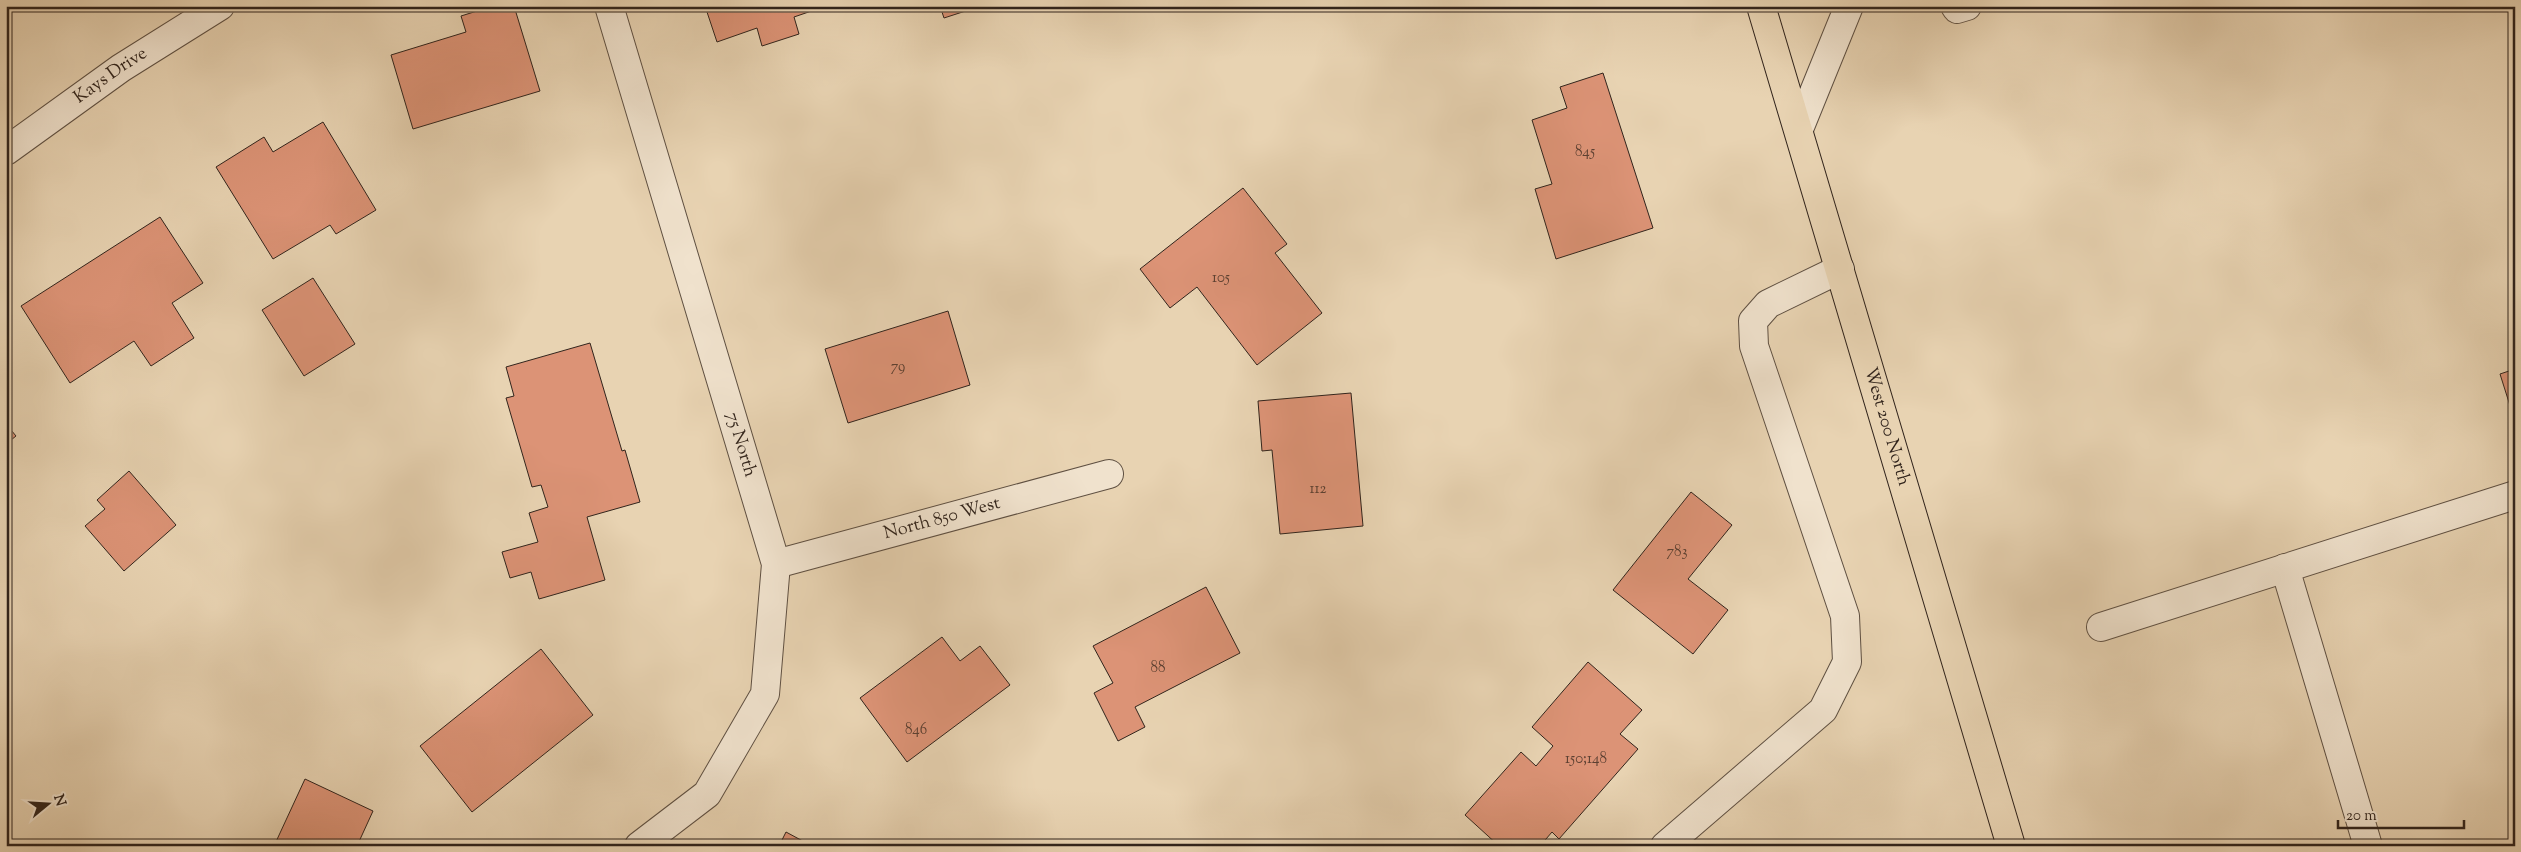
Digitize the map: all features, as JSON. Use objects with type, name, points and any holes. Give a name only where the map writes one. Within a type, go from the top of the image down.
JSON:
[{"type":"main road","name":"West 200 North","points":[[1761,6],[2011,846]]},
{"type":"street","name":"Kays Drive","points":[[6,151],[121,68],[220,6]]},
{"type":"street","name":"75 North","points":[[609,6],[776,564],[765,694],[707,794],[639,846]]},
{"type":"street","points":[[1799,129],[1849,6]]},
{"type":"street","points":[[1955,6],[1957,9],[1967,6]]},
{"type":"street","points":[[1665,846],[1823,710],[1847,662],[1845,616],[1754,346],[1753,321],[1768,304],[1840,269]]},
{"type":"street","name":"North 850 West","points":[[776,564],[1109,474]]},
{"type":"street","points":[[2101,627],[2515,495]]},
{"type":"street","points":[[2285,568],[2368,846]]},
{"type":"building","points":[[493,6],[514,6],[540,91],[413,129],[391,55],[466,32],[461,16]]},
{"type":"building","points":[[705,6],[826,6],[794,17],[799,34],[762,46],[757,28],[717,42]]},
{"type":"building","points":[[940,6],[981,6],[944,18]]},
{"type":"building","points":[[1603,73],[1653,228],[1556,259],[1535,189],[1552,184],[1532,120],[1567,108],[1560,87]]},
{"type":"building","points":[[323,122],[376,210],[336,234],[330,225],[273,259],[216,167],[264,137],[273,152]]},
{"type":"building","points":[[1243,188],[1287,244],[1275,253],[1322,313],[1257,365],[1197,287],[1170,308],[1140,269]]},
{"type":"building","points":[[160,217],[203,283],[172,303],[194,338],[151,366],[134,341],[70,383],[21,306]]},
{"type":"building","points":[[313,278],[355,344],[304,376],[262,310]]},
{"type":"building","points":[[948,311],[970,385],[848,423],[825,349]]},
{"type":"building","points":[[590,343],[622,451],[625,450],[640,502],[587,517],[605,580],[539,599],[531,572],[510,578],[502,552],[538,542],[529,513],[548,507],[541,485],[532,487],[506,398],[514,396],[506,367]]},
{"type":"building","points":[[2515,369],[2515,411],[2512,412],[2500,374]]},
{"type":"building","points":[[1351,393],[1363,526],[1280,534],[1272,450],[1262,451],[1258,401]]},
{"type":"building","points":[[6,424],[16,436],[6,444]]},
{"type":"building","points":[[129,471],[176,525],[124,571],[85,526],[105,509],[97,500]]},
{"type":"building","points":[[1691,492],[1732,525],[1688,579],[1728,610],[1693,654],[1613,590]]},
{"type":"building","points":[[1206,587],[1240,653],[1135,707],[1145,727],[1118,741],[1094,693],[1113,683],[1093,646]]},
{"type":"building","points":[[942,637],[960,661],[980,646],[1010,685],[907,762],[860,698]]},
{"type":"building","points":[[541,649],[593,715],[472,812],[420,746]]},
{"type":"building","points":[[1588,662],[1642,710],[1620,734],[1638,749],[1559,839],[1552,832],[1540,846],[1499,846],[1465,815],[1521,752],[1536,766],[1553,746],[1532,727]]},
{"type":"building","points":[[305,779],[373,811],[357,846],[274,846]]},
{"type":"building","points":[[786,832],[812,846],[779,846]]}]
